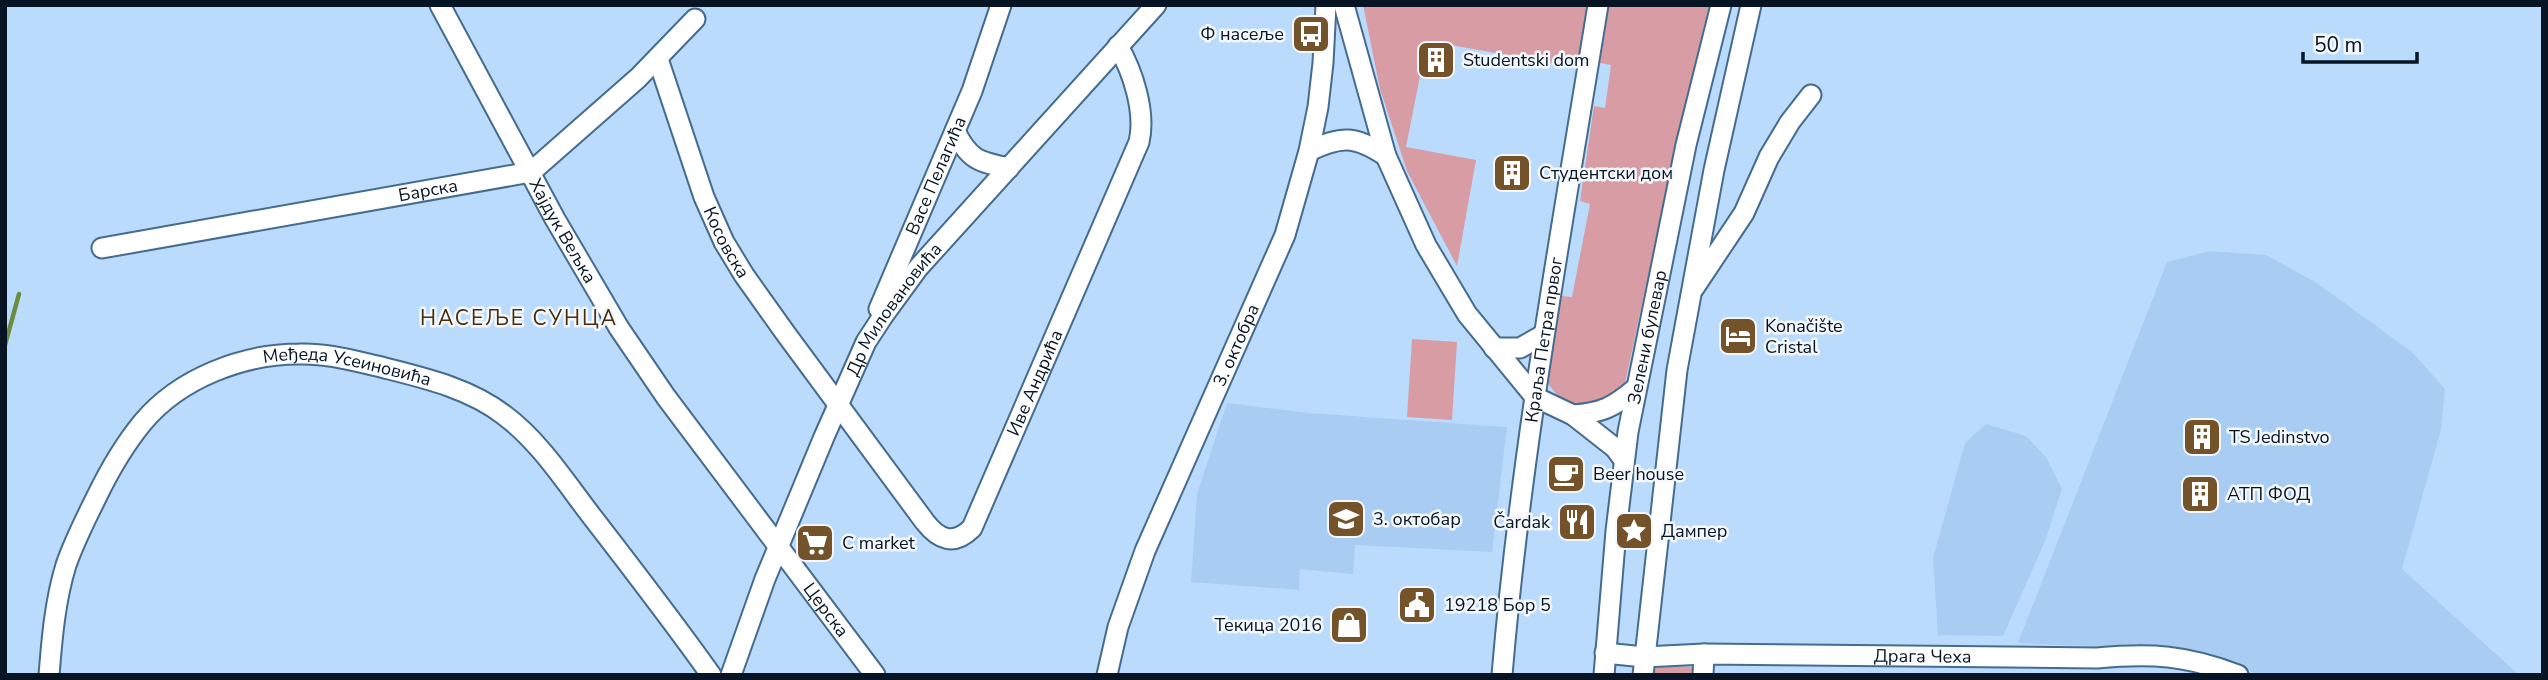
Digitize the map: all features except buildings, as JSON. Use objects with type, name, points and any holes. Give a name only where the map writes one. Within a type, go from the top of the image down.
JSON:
[{"type":"street","name":"Хајдук Вељка","points":[[440,5],[561,229],[619,328],[666,397],[779,546]]},
{"type":"street","name":"Васе Пелагића","points":[[866,342],[972,91],[1001,5]]},
{"type":"street","name":"Др Миловановића","points":[[731,675],[779,546],[866,342],[918,268],[1156,5]]},
{"type":"street","name":"3. октобра","points":[[1107,675],[1118,627],[1145,551],[1285,235],[1310,151],[1323,63],[1326,5]]},
{"type":"street","points":[[1344,5],[1386,156],[1426,245],[1467,314],[1535,397],[1573,415],[1615,448],[1624,460]]},
{"type":"street","name":"Краља Петра првог","points":[[1502,675],[1543,335],[1598,5]]},
{"type":"street","name":"Зелени булевар","points":[[1604,675],[1624,460],[1636,388],[1686,145],[1721,5]]},
{"type":"street","name":"Зелени булевар","points":[[1643,666],[1677,370],[1689,295],[1751,5]]},
{"type":"street","points":[[531,172],[658,59],[695,19]]},
{"type":"street","name":"Иве Андрића","points":[[839,404],[863,441],[934,534],[953,540],[968,533],[1139,142],[1142,124],[1138,103],[1127,62],[1118,46]]},
{"type":"street","name":"Косовска","points":[[658,59],[704,197],[724,242],[744,275],[839,404]]},
{"type":"street","points":[[1689,295],[1744,213],[1769,157],[1790,122],[1811,95]]},
{"type":"street","points":[[955,131],[962,146],[977,161],[1009,168]]},
{"type":"street","points":[[1310,151],[1339,139],[1357,140],[1386,156]]},
{"type":"street","name":"Барска","points":[[103,248],[531,172]]},
{"type":"street","points":[[1708,202],[1723,219],[1732,220],[1744,213]]},
{"type":"street","points":[[1494,348],[1520,348],[1543,335]]},
{"type":"street","name":"Међеда Усеиновића","points":[[49,675],[56,608],[66,566],[80,528],[109,473],[144,420],[181,390],[205,376],[253,358],[298,354],[324,355],[409,374],[471,395],[504,414],[542,452],[711,675]]},
{"type":"street","points":[[1573,415],[1595,413],[1613,407],[1636,388]]},
{"type":"street","name":"Церска","points":[[779,546],[874,675]]},
{"type":"street","name":"Драга Чеха","points":[[1605,653],[1643,666],[1704,654],[2096,666],[2136,655],[2178,656],[2238,675]]},
{"type":"street","points":[[1703,675],[1704,654]]},
{"type":"shaded area","points":[[1363,5],[1587,5],[1577,67],[1427,41],[1406,147],[1476,160],[1457,266],[1407,171],[1380,89]]},
{"type":"shaded area","points":[[1609,5],[1709,5],[1624,388],[1602,400],[1582,405],[1563,400],[1546,380],[1562,296],[1572,297],[1590,204],[1580,201],[1594,106],[1605,108],[1611,65],[1600,63]]},
{"type":"shaded area","points":[[2210,251],[2266,255],[2317,283],[2412,352],[2445,389],[2441,430],[2402,569],[2519,675],[2261,675],[2200,654],[2174,650],[2018,643],[2167,262]]},
{"type":"shaded area","points":[[1412,339],[1457,342],[1452,420],[1407,417]]},
{"type":"shaded area","name":"3. октобар","points":[[1227,403],[1309,413],[1507,427],[1492,552],[1355,545],[1353,574],[1300,569],[1299,590],[1191,582],[1197,494]]},
{"type":"shaded area","points":[[1986,424],[2026,436],[2046,457],[2062,489],[2045,541],[2003,636],[1938,635],[1933,558],[1965,443]]},
{"type":"shaded area","points":[[1657,665],[1692,667],[1697,675],[1652,675]]},
{"type":"waterway","points":[[5,345],[19,294]]},
{"type":"place","name":"Ф насеље","points":[[1311,34]]},
{"type":"place","name":"Studentski dom","points":[[1436,60]]},
{"type":"place","name":"Студентски дом","points":[[1512,173]]},
{"type":"place","name":"Konačište Cristal","points":[[1738,336]]},
{"type":"place","name":"TS Jedinstvo","points":[[2202,437]]},
{"type":"place","name":"Beer house","points":[[1566,474]]},
{"type":"place","name":"АТП ФОД","points":[[2200,494]]},
{"type":"place","name":"3. октобар","points":[[1346,519]]},
{"type":"place","name":"Čardak","points":[[1577,522]]},
{"type":"place","name":"Дампер","points":[[1634,531]]},
{"type":"place","name":"C market","points":[[815,543]]},
{"type":"place","name":"19218 Бор 5","points":[[1417,605]]},
{"type":"place","name":"Текица 2016","points":[[1349,625]]},
{"type":"district","name":"НАСЕЉЕ СУНЦА","points":[[519,318]]}]
